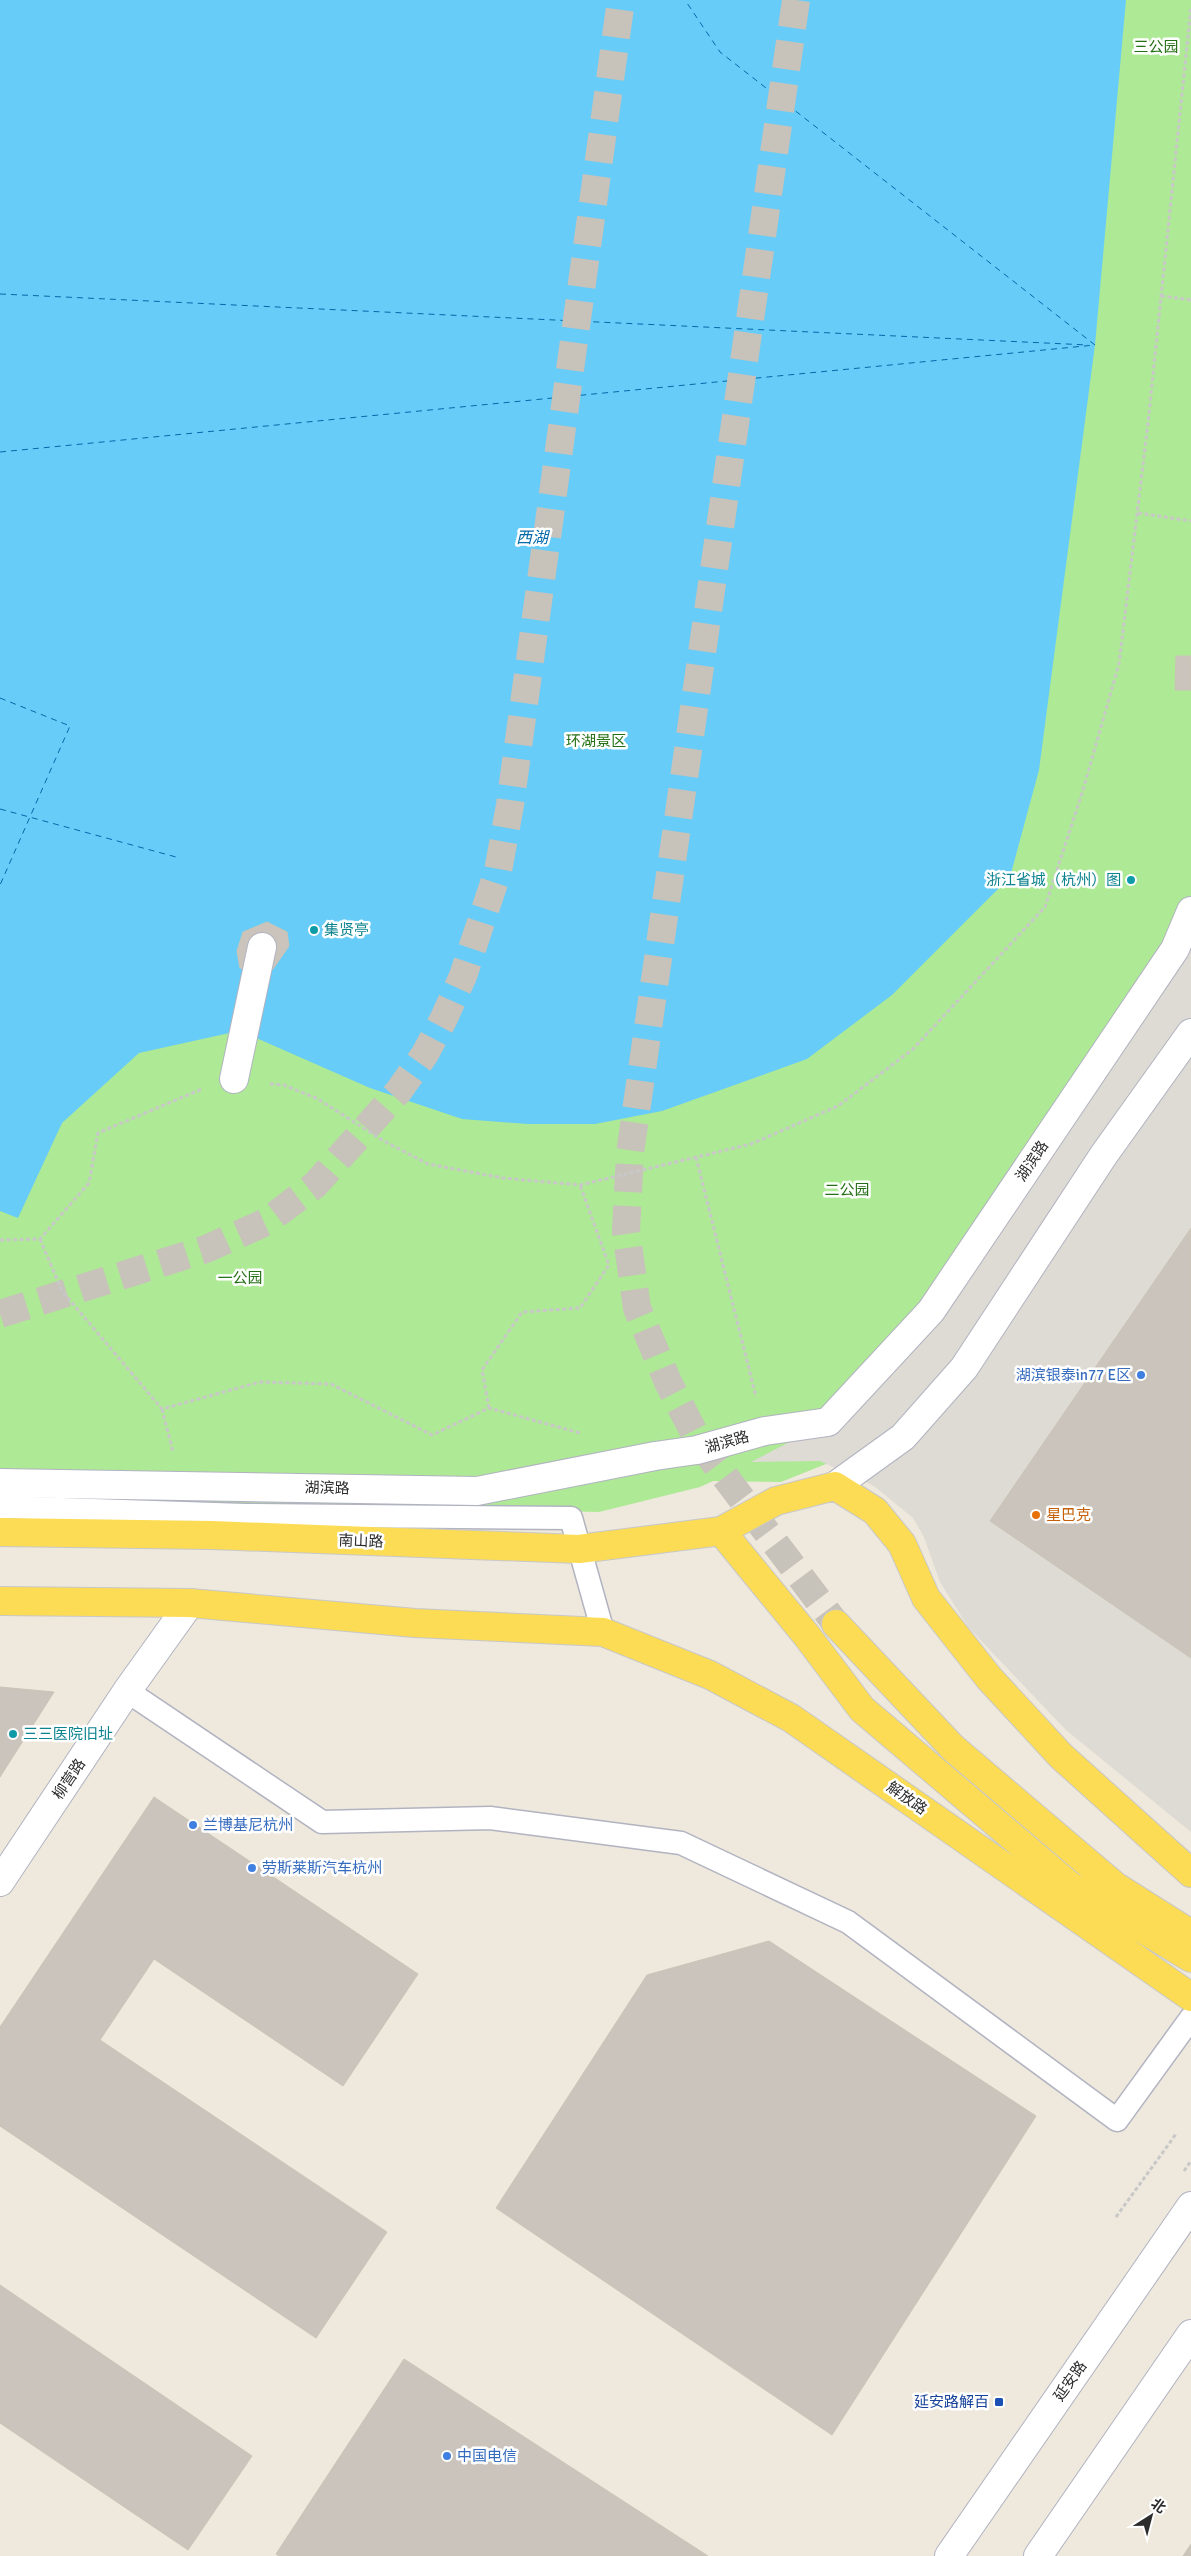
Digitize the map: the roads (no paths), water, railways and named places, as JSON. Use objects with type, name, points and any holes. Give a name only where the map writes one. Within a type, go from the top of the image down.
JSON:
[{"type":"main road","points":[[1191,1873],[1061,1756],[995,1685],[926,1598],[902,1544],[875,1511],[835,1486],[776,1501],[721,1531],[807,1636],[862,1709],[1068,1885],[1191,1958]]},
{"type":"main road","name":"南山路","points":[[0,1532],[212,1535],[579,1549],[721,1531]]},
{"type":"main road","points":[[0,1601],[190,1603],[415,1623],[603,1632]]},
{"type":"main road","points":[[836,1624],[953,1748],[1115,1886],[1191,1934]]},
{"type":"main road","name":"解放路","points":[[603,1632],[710,1675],[791,1718],[1191,1997]]},
{"type":"street","name":"湖滨路","points":[[0,1483],[477,1490],[655,1456],[698,1450],[765,1431],[828,1422],[930,1311],[1175,949],[1191,911]]},
{"type":"street","points":[[234,1080],[262,948]]},
{"type":"street","points":[[835,1486],[903,1437],[964,1368],[1103,1156],[1191,1033]]},
{"type":"street","name":"柳营路","points":[[0,1882],[127,1691],[190,1603]]},
{"type":"street","name":"延安路","points":[[950,2556],[1191,2206]]},
{"type":"street","points":[[1038,2556],[1191,2334]]},
{"type":"lane","points":[[0,1506],[245,1515],[571,1518],[603,1632]]},
{"type":"lane","points":[[127,1691],[322,1822],[490,1818],[681,1843],[848,1922],[1117,2120],[1191,2018]]},
{"type":"water","name":"西湖","points":[[0,0],[1126,0],[1095,345],[1039,770],[1010,877],[892,995],[807,1059],[662,1111],[595,1124],[528,1124],[462,1119],[370,1088],[252,1036],[234,1032],[139,1053],[62,1123],[18,1218],[0,1211]]},
{"type":"tunnel","points":[[0,1314],[206,1249],[266,1222],[315,1185],[398,1092],[425,1054],[444,1018],[463,976],[498,871],[510,805],[621,0]]},
{"type":"tunnel","points":[[796,0],[630,1153],[626,1231],[637,1308],[668,1382],[699,1442],[836,1624]]},
{"type":"place","name":"浙江省城（杭州）图","points":[[1131,880]]},
{"type":"place","name":"集贤亭","points":[[314,930]]},
{"type":"place","name":"湖滨银泰in77 E区","points":[[1141,1375]]},
{"type":"place","name":"星巴克","points":[[1036,1515]]},
{"type":"place","name":"三三医院旧址","points":[[13,1734]]},
{"type":"place","name":"兰博基尼杭州","points":[[193,1825]]},
{"type":"place","name":"劳斯莱斯汽车杭州","points":[[252,1868]]},
{"type":"place","name":"延安路解百","points":[[999,2402]]},
{"type":"place","name":"中国电信","points":[[447,2456]]},
{"type":"park label","name":"三公园","points":[[1156,47]]},
{"type":"park label","name":"环湖景区","points":[[596,741]]},
{"type":"park label","name":"二公园","points":[[847,1190]]},
{"type":"park label","name":"一公园","points":[[240,1278]]}]
